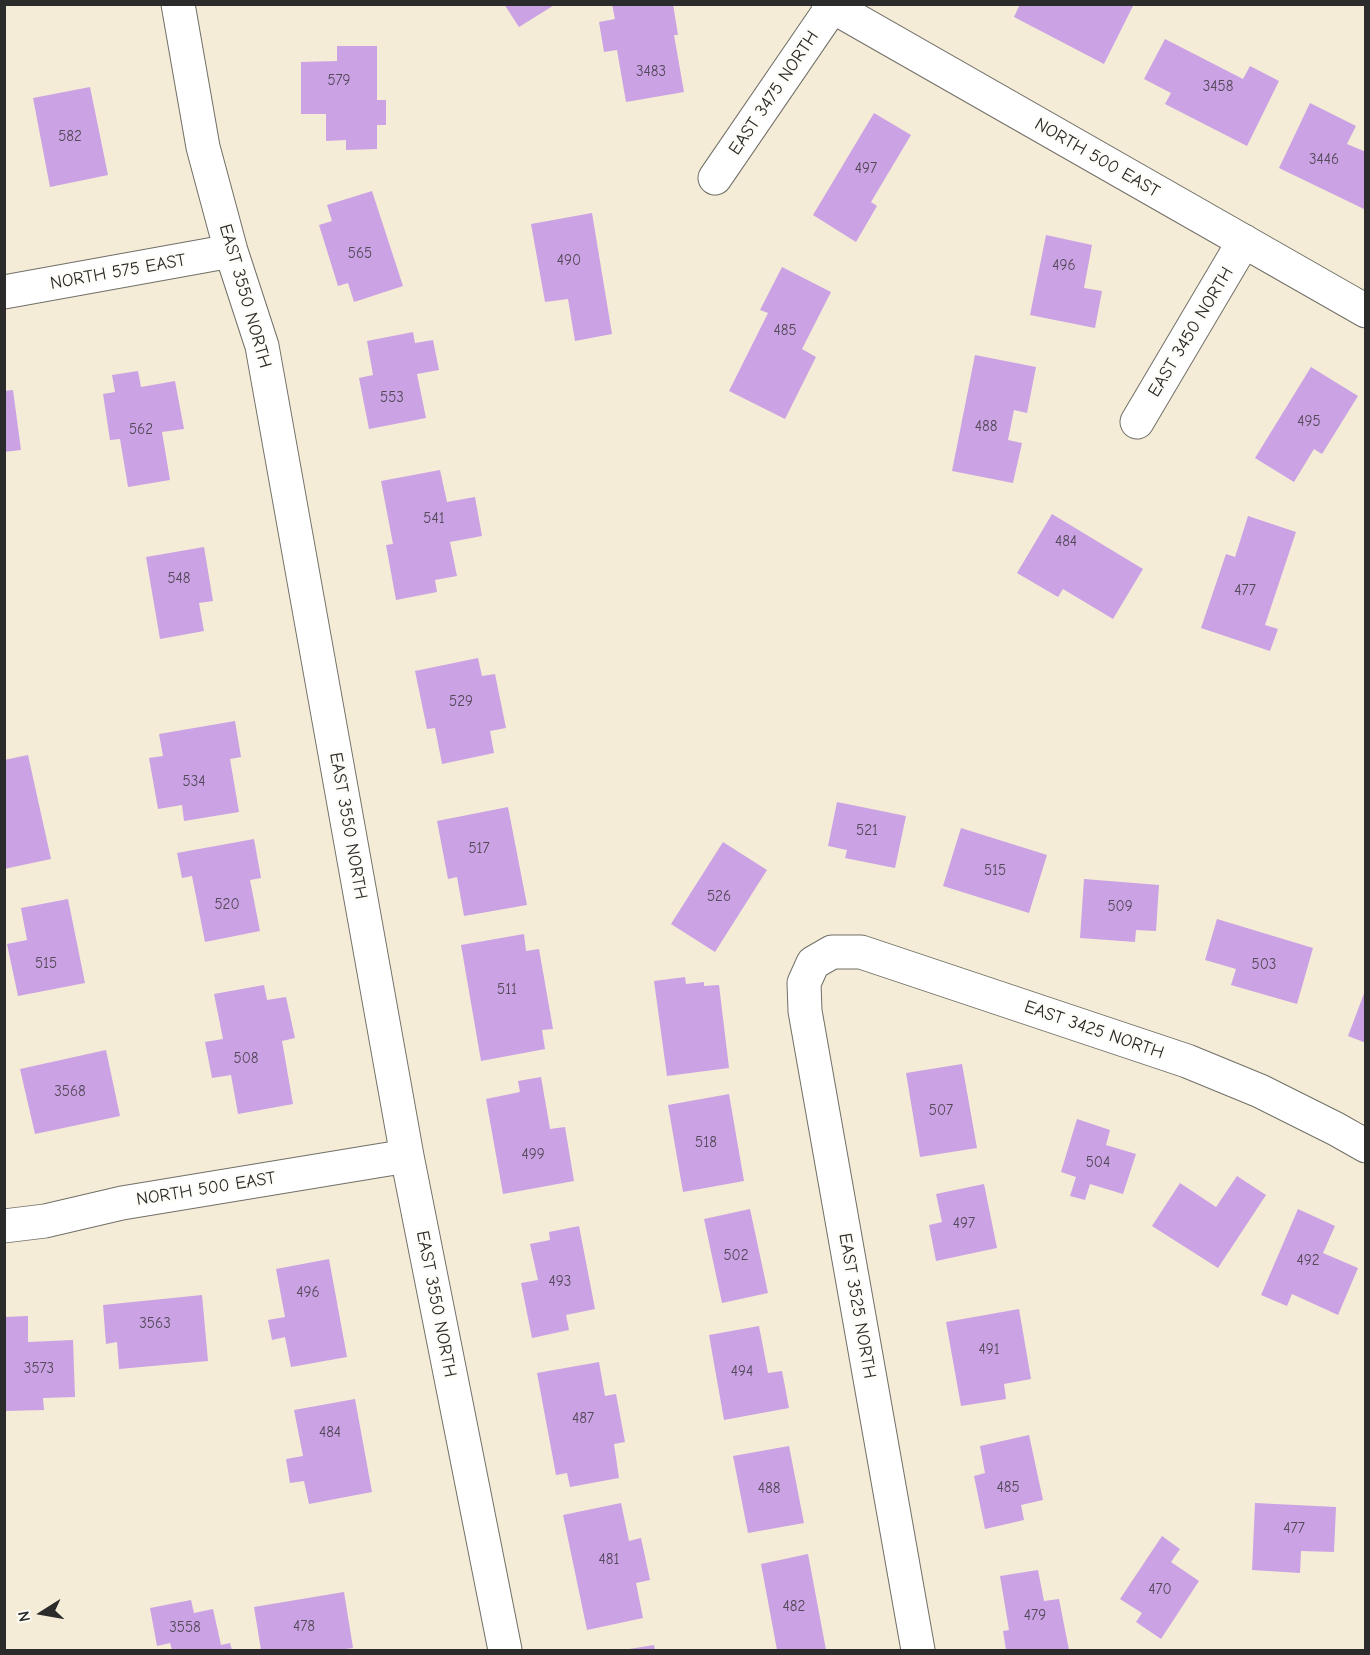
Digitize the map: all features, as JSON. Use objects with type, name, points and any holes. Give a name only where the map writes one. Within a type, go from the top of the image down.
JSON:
[{"type":"street","name":"EAST 3550 NORTH","points":[[178,4],[203,147],[231,251],[262,346],[407,1156],[504,1650]]},
{"type":"street","name":"EAST 3475 NORTH","points":[[715,178],[830,6]]},
{"type":"street","name":"NORTH 500 EAST","points":[[830,6],[1365,311]]},
{"type":"street","name":"EAST 3450 NORTH","points":[[1137,422],[1244,241]]},
{"type":"street","name":"NORTH 575 EAST","points":[[4,292],[231,251]]},
{"type":"street","name":"EAST 3425 NORTH","points":[[813,963],[832,952],[861,952],[1186,1061],[1260,1091],[1365,1146]]},
{"type":"street","name":"EAST 3525 NORTH","points":[[813,963],[804,983],[805,1011],[918,1650]]},
{"type":"street","name":"NORTH 500 EAST","points":[[4,1226],[45,1221],[122,1203],[407,1156]]},
{"type":"building","points":[[504,4],[556,4],[519,27]]},
{"type":"building","points":[[612,4],[673,4],[678,35],[674,35],[684,92],[626,102],[617,50],[604,52],[599,22],[615,19]]},
{"type":"building","points":[[1020,4],[1134,4],[1104,64],[1014,17]]},
{"type":"building","points":[[1165,39],[1243,79],[1250,66],[1279,81],[1247,146],[1165,104],[1171,93],[1144,79]]},
{"type":"building","points":[[337,46],[377,46],[377,100],[386,100],[386,125],[377,125],[377,149],[346,150],[346,140],[326,141],[326,114],[301,114],[301,62],[337,61]]},
{"type":"building","points":[[90,87],[108,175],[50,187],[33,98]]},
{"type":"building","points":[[1310,103],[1356,126],[1347,144],[1366,152],[1366,210],[1279,168]]},
{"type":"building","points":[[874,113],[911,135],[871,202],[877,206],[856,242],[813,215]]},
{"type":"building","points":[[372,191],[403,286],[354,302],[348,283],[338,286],[319,225],[332,221],[327,205]]},
{"type":"building","points":[[592,213],[612,334],[575,341],[568,299],[545,302],[531,224]]},
{"type":"building","points":[[1046,235],[1092,245],[1084,288],[1102,291],[1095,328],[1030,315]]},
{"type":"building","points":[[782,267],[831,292],[802,349],[816,357],[785,419],[729,391],[768,313],[760,310]]},
{"type":"building","points":[[413,332],[415,343],[433,340],[439,370],[417,374],[426,418],[369,429],[359,378],[373,375],[367,341]]},
{"type":"building","points":[[975,355],[1036,367],[1027,413],[1014,410],[1008,440],[1022,443],[1013,483],[952,471]]},
{"type":"building","points":[[1311,367],[1358,396],[1322,454],[1314,449],[1294,482],[1255,458]]},
{"type":"building","points":[[138,371],[141,387],[175,381],[184,429],[162,432],[170,480],[128,487],[120,439],[110,440],[103,394],[115,392],[112,375]]},
{"type":"building","points":[[13,390],[21,450],[4,452],[4,391]]},
{"type":"building","points":[[440,470],[447,502],[475,497],[482,536],[450,542],[457,576],[435,580],[437,592],[396,600],[386,545],[393,544],[381,481]]},
{"type":"building","points":[[1052,514],[1143,569],[1113,619],[1063,589],[1058,597],[1017,573]]},
{"type":"building","points":[[1248,516],[1296,532],[1265,625],[1278,629],[1270,651],[1201,628],[1226,554],[1235,557]]},
{"type":"building","points":[[204,547],[213,601],[199,603],[204,631],[160,639],[146,557]]},
{"type":"building","points":[[478,658],[482,676],[495,674],[506,728],[490,731],[494,753],[442,764],[435,728],[427,729],[415,671]]},
{"type":"building","points":[[235,721],[241,757],[230,759],[239,812],[184,821],[182,805],[158,809],[149,758],[163,756],[159,734]]},
{"type":"building","points":[[28,755],[51,859],[4,869],[4,760]]},
{"type":"building","points":[[837,802],[906,816],[895,868],[845,858],[847,850],[828,846]]},
{"type":"building","points":[[508,807],[527,905],[464,916],[457,877],[448,879],[437,821]]},
{"type":"building","points":[[961,828],[1047,855],[1029,913],[943,886]]},
{"type":"building","points":[[254,839],[261,878],[250,880],[260,931],[205,942],[192,876],[182,878],[177,853]]},
{"type":"building","points":[[723,842],[767,870],[715,952],[671,924]]},
{"type":"building","points":[[1084,879],[1159,885],[1156,931],[1136,930],[1135,942],[1080,938]]},
{"type":"building","points":[[68,899],[85,983],[18,996],[7,944],[27,940],[21,908]]},
{"type":"building","points":[[1217,919],[1313,948],[1297,1004],[1231,985],[1236,969],[1205,960]]},
{"type":"building","points":[[524,934],[526,951],[539,949],[553,1029],[542,1030],[545,1049],[481,1061],[461,945]]},
{"type":"building","points":[[685,977],[686,984],[704,982],[704,986],[719,985],[729,1068],[667,1076],[654,981]]},
{"type":"building","points":[[264,985],[267,1000],[286,997],[295,1038],[282,1041],[293,1104],[238,1114],[231,1075],[212,1078],[205,1042],[223,1039],[214,994]]},
{"type":"building","points":[[1366,991],[1366,1043],[1348,1036]]},
{"type":"building","points":[[106,1050],[120,1116],[35,1134],[20,1069]]},
{"type":"building","points":[[962,1064],[977,1148],[920,1157],[906,1073]]},
{"type":"building","points":[[541,1077],[550,1129],[565,1127],[574,1181],[503,1194],[486,1099],[520,1092],[518,1081]]},
{"type":"building","points":[[729,1094],[744,1181],[683,1192],[668,1105]]},
{"type":"building","points":[[1077,1119],[1110,1130],[1106,1145],[1136,1154],[1123,1194],[1090,1184],[1085,1200],[1070,1196],[1076,1177],[1061,1172]]},
{"type":"building","points":[[1237,1176],[1266,1195],[1218,1268],[1152,1226],[1180,1183],[1216,1207]]},
{"type":"building","points":[[984,1184],[997,1248],[936,1261],[929,1225],[942,1222],[936,1194]]},
{"type":"building","points":[[750,1209],[768,1293],[722,1303],[704,1219]]},
{"type":"building","points":[[1298,1209],[1335,1226],[1323,1253],[1358,1268],[1338,1315],[1292,1294],[1287,1306],[1261,1295]]},
{"type":"building","points":[[579,1226],[595,1309],[566,1315],[569,1330],[532,1338],[521,1283],[538,1280],[530,1244],[550,1240],[549,1232]]},
{"type":"building","points":[[329,1259],[347,1357],[291,1367],[285,1337],[272,1340],[268,1320],[285,1317],[276,1269]]},
{"type":"building","points":[[202,1295],[208,1361],[119,1369],[117,1342],[106,1344],[103,1305]]},
{"type":"building","points":[[1019,1309],[1031,1379],[1004,1384],[1006,1399],[961,1406],[946,1322]]},
{"type":"building","points":[[28,1316],[28,1342],[73,1340],[75,1397],[43,1398],[44,1410],[4,1411],[4,1317]]},
{"type":"building","points":[[759,1326],[768,1373],[782,1371],[789,1408],[724,1420],[709,1335]]},
{"type":"building","points":[[599,1362],[605,1396],[616,1394],[625,1442],[614,1444],[619,1478],[570,1487],[567,1473],[556,1475],[537,1373]]},
{"type":"building","points":[[355,1399],[372,1492],[309,1504],[304,1481],[290,1483],[286,1459],[303,1456],[294,1410]]},
{"type":"building","points":[[1029,1435],[1043,1500],[1021,1505],[1024,1520],[985,1529],[974,1476],[985,1473],[980,1446]]},
{"type":"building","points":[[789,1446],[804,1523],[748,1533],[733,1456]]},
{"type":"building","points":[[621,1503],[629,1541],[641,1538],[650,1580],[636,1583],[643,1618],[587,1630],[563,1515]]},
{"type":"building","points":[[1255,1503],[1336,1507],[1334,1552],[1301,1551],[1300,1573],[1252,1570]]},
{"type":"building","points":[[1162,1536],[1180,1549],[1171,1562],[1199,1581],[1161,1639],[1136,1622],[1142,1613],[1120,1599]]},
{"type":"building","points":[[808,1554],[826,1650],[777,1650],[761,1564]]},
{"type":"building","points":[[1038,1570],[1044,1601],[1059,1599],[1069,1650],[1006,1650],[1003,1631],[1009,1630],[1000,1576]]},
{"type":"building","points":[[344,1592],[353,1648],[261,1650],[254,1607]]},
{"type":"building","points":[[191,1600],[194,1613],[213,1609],[221,1645],[230,1643],[232,1650],[172,1650],[170,1643],[157,1646],[150,1608]]},
{"type":"building","points":[[654,1645],[655,1650],[629,1650],[629,1649]]}]
